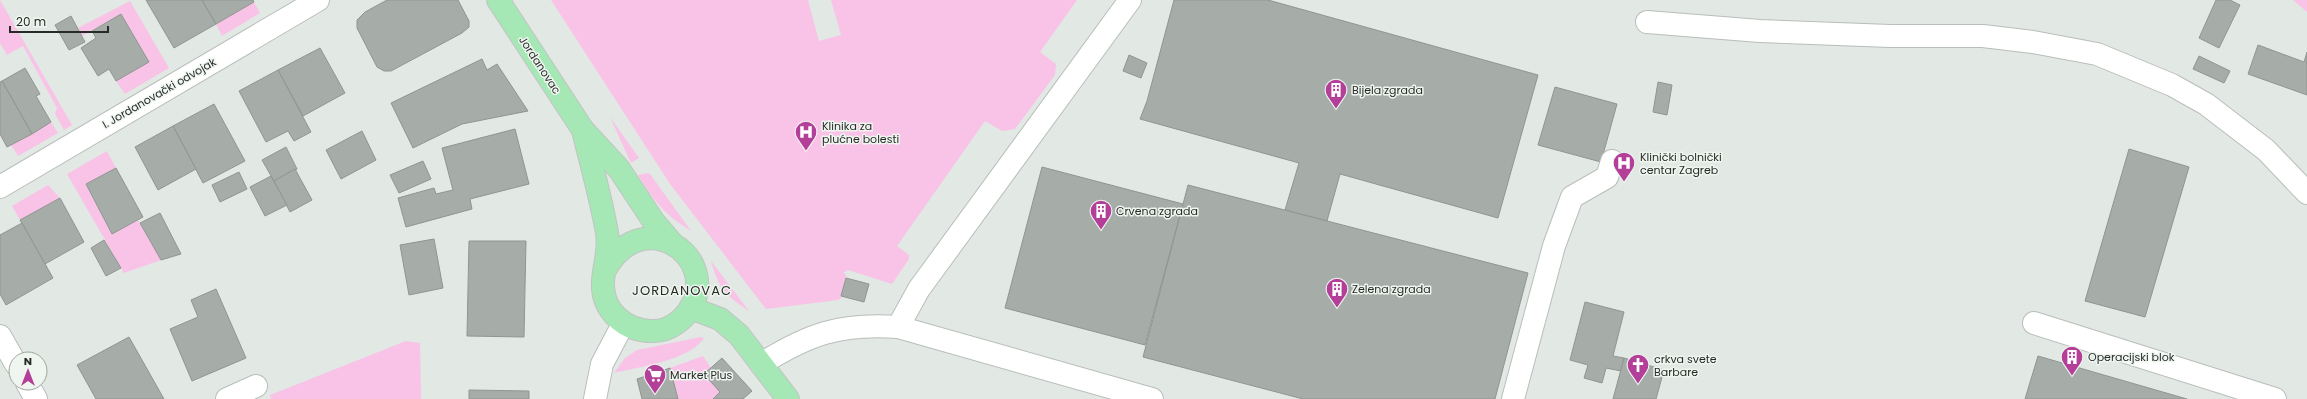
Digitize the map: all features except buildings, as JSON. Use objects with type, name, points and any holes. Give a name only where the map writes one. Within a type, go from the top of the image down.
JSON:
[{"type":"main road","name":"Jordanovac","points":[[498,0],[583,130]]},
{"type":"main road","points":[[583,130],[619,169],[654,222],[672,244],[681,250],[690,260],[696,273],[697,289],[691,308],[672,326],[658,331],[644,332],[623,324],[614,315],[606,303],[603,289],[607,235],[583,130]]},
{"type":"main road","points":[[604,272],[611,258],[622,247],[636,240],[651,238],[672,244]]},
{"type":"main road","points":[[691,308],[720,319],[730,326],[739,335],[788,399]]},
{"type":"street","name":"I. Jordanovački odvojak","points":[[0,187],[318,0]]},
{"type":"street","points":[[898,327],[919,289],[1130,0]]},
{"type":"street","points":[[1647,22],[1760,31],[1867,35],[1983,36],[2034,42],[2097,54],[2172,85],[2206,104],[2266,150],[2307,193]]},
{"type":"street","points":[[1513,399],[1554,246],[1572,197],[1607,176],[1612,161]]},
{"type":"street","points":[[2034,323],[2275,399]]},
{"type":"street","points":[[595,399],[602,364],[623,324]]},
{"type":"street","points":[[761,364],[790,346],[824,333],[861,327],[898,327],[1152,399]]},
{"type":"street","points":[[0,336],[9,351]]},
{"type":"street","points":[[227,399],[256,386]]},
{"type":"shaded area","points":[[0,0],[72,125],[64,130],[55,114],[57,108],[23,46],[7,55],[0,43]]},
{"type":"shaded area","name":"Klinika za plućne bolesti","points":[[551,0],[808,0],[819,41],[841,35],[831,0],[1077,0],[1040,52],[1056,64],[1055,75],[1015,129],[1002,131],[985,121],[897,246],[909,255],[909,259],[892,284],[848,270],[843,273],[846,274],[846,278],[841,298],[838,300],[766,309],[670,184]]},
{"type":"shaded area","points":[[2293,0],[2307,0],[2307,12]]},
{"type":"shaded area","points":[[130,1],[169,68],[125,94],[116,81],[149,62],[121,14],[82,36],[78,28]]},
{"type":"shaded area","points":[[254,2],[260,13],[222,36],[216,24]]},
{"type":"shaded area","points":[[610,117],[639,158],[631,163]]},
{"type":"shaded area","points":[[51,122],[58,133],[18,156],[11,145]]},
{"type":"shaded area","points":[[107,151],[116,168],[86,184],[112,233],[138,220],[161,260],[124,273],[67,174]]},
{"type":"shaded area","points":[[648,173],[691,231],[667,213],[649,192],[638,175]]},
{"type":"shaded area","points":[[48,185],[60,198],[20,220],[12,206]]},
{"type":"shaded area","points":[[711,261],[749,311],[729,296],[720,285]]},
{"type":"shaded area","points":[[701,337],[704,338],[697,346],[676,357],[663,362],[614,373],[625,358],[637,350]]},
{"type":"shaded area","points":[[406,341],[420,343],[421,399],[271,399],[270,395]]},
{"type":"shaded area","points":[[703,356],[711,368],[704,374],[720,392],[713,399],[678,399],[670,368]]},
{"type":"place","name":"Bijela zgrada","points":[[1336,110]]},
{"type":"place","name":"Klinika za plućne bolesti","points":[[806,152]]},
{"type":"place","name":"Klinički bolnički centar Zagreb","points":[[1624,182]]},
{"type":"place","name":"Crvena zgrada","points":[[1101,230]]},
{"type":"place","name":"Zelena zgrada","points":[[1337,308]]},
{"type":"place","name":"Operacijski blok","points":[[2072,376]]},
{"type":"place","name":"crkva svete Barbare","points":[[1638,384]]},
{"type":"place","name":"Market Plus","points":[[655,394]]},
{"type":"district","name":"JORDANOVAC","points":[[682,290]]}]
